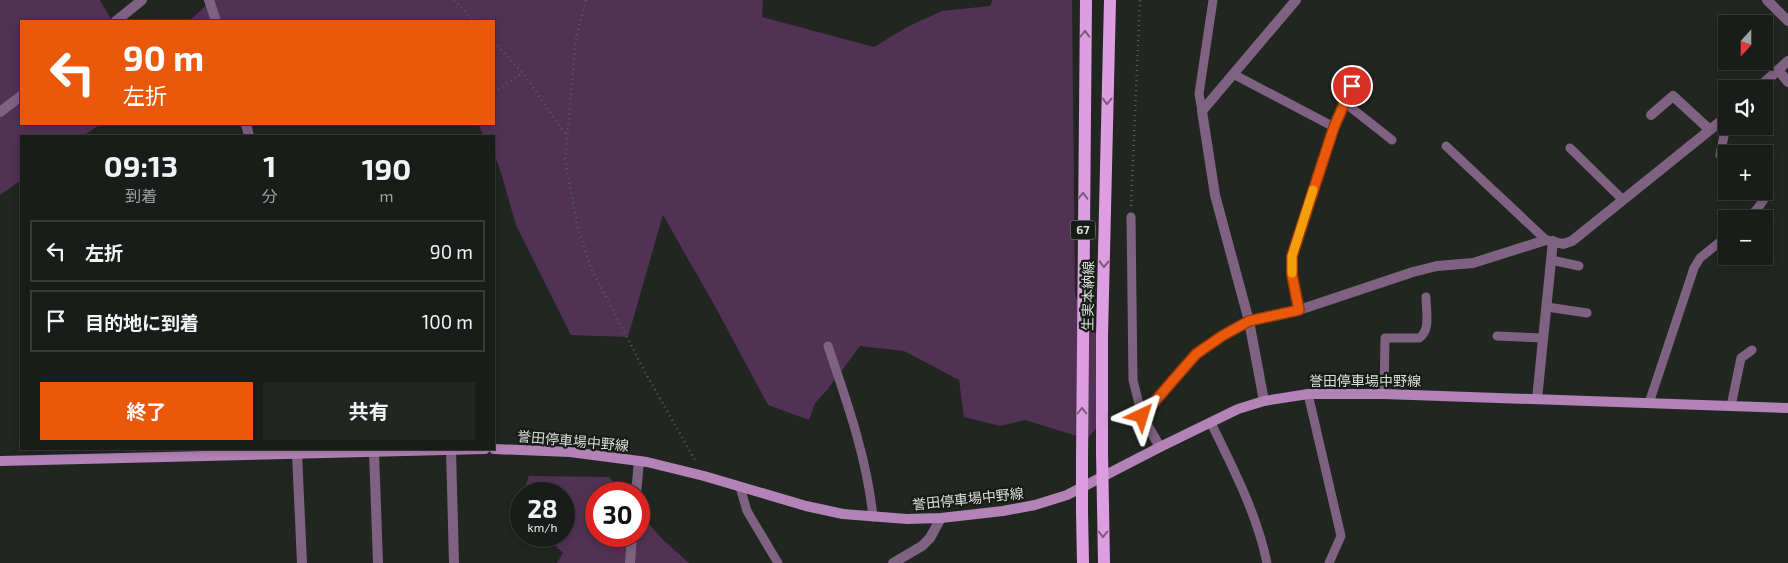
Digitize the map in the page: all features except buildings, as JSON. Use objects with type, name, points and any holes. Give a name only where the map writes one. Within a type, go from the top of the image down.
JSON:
[{"type":"main road","name":"生実本納線","points":[[1083,563],[1082,460],[1086,0]]},
{"type":"main road","name":"生実本納線","points":[[1104,563],[1102,336],[1110,0]]},
{"type":"main road","name":"誉田停車場中野線","points":[[495,449],[570,452],[639,461],[704,476],[806,506],[844,514],[873,517],[942,518],[1003,511],[1035,505],[1067,495],[1238,409],[1308,394],[1384,394],[1788,408]]},
{"type":"main road","points":[[0,461],[297,454],[332,451],[451,450]]},
{"type":"street","points":[[117,20],[142,0]]},
{"type":"street","points":[[209,0],[216,20]]},
{"type":"street","points":[[1264,402],[1249,321],[1215,194],[1202,111],[1296,0]]},
{"type":"street","points":[[1769,1],[1788,21]]},
{"type":"street","points":[[1767,80],[1788,61]]},
{"type":"street","points":[[1778,70],[1788,82]]},
{"type":"street","points":[[1651,115],[1673,96],[1710,130]]},
{"type":"street","points":[[0,112],[20,97]]},
{"type":"street","points":[[1160,447],[1142,416],[1196,354],[1222,336],[1249,321],[1299,310],[1413,272],[1437,266],[1473,263],[1550,241],[1563,244],[1572,241],[1718,124]]},
{"type":"street","points":[[1537,399],[1551,260],[1550,241]]},
{"type":"street","points":[[451,450],[454,563]]},
{"type":"street","points":[[374,452],[378,563]]},
{"type":"street","points":[[297,454],[302,563]]},
{"type":"street","points":[[637,482],[639,461]]},
{"type":"street","points":[[893,563],[922,546],[930,538],[942,518]]},
{"type":"street","points":[[630,563],[631,547]]},
{"type":"lane","points":[[1202,111],[1199,94],[1213,0]]},
{"type":"lane","points":[[1299,310],[1292,275],[1292,256],[1334,127],[1359,70]]},
{"type":"lane","points":[[1233,74],[1334,127]]},
{"type":"lane","points":[[1345,103],[1392,140]]},
{"type":"lane","points":[[1446,146],[1550,241]]},
{"type":"lane","points":[[1570,148],[1623,200]]},
{"type":"lane","points":[[1756,210],[1764,200]]},
{"type":"lane","points":[[1131,218],[1133,380],[1142,416]]},
{"type":"lane","points":[[1649,403],[1694,268],[1700,258],[1718,244]]},
{"type":"lane","points":[[1551,260],[1579,266]]},
{"type":"lane","points":[[1384,394],[1384,338],[1419,338],[1424,335],[1426,329],[1426,297]]},
{"type":"lane","points":[[1546,307],[1587,313]]},
{"type":"lane","points":[[1497,336],[1543,338]]},
{"type":"lane","points":[[828,346],[855,428],[870,491],[873,517]]},
{"type":"lane","points":[[1731,406],[1741,358],[1752,350]]},
{"type":"lane","points":[[1308,394],[1341,536],[1329,563]]},
{"type":"lane","points":[[1211,423],[1236,475],[1262,537],[1267,563]]},
{"type":"lane","points":[[740,487],[747,511],[778,563]]},
{"type":"path","points":[[454,0],[473,20]]},
{"type":"path","points":[[586,0],[576,39],[565,158],[581,238],[591,268],[645,372],[704,476]]},
{"type":"path","points":[[1131,218],[1140,0]]},
{"type":"path","points":[[495,43],[523,73],[566,135]]},
{"type":"path","points":[[495,91],[523,73]]},
{"type":"shaded area","points":[[0,0],[100,0],[111,20],[20,20],[20,125],[100,125],[84,135],[20,135],[20,181],[0,195]]},
{"type":"shaded area","points":[[212,0],[763,0],[762,17],[874,47],[909,26],[942,11],[990,6],[992,0],[1072,0],[1075,296],[1105,350],[1107,416],[1087,439],[1025,420],[1000,426],[964,417],[959,380],[904,351],[860,346],[828,389],[815,403],[809,420],[768,405],[663,215],[628,337],[571,335],[516,225],[495,158],[495,135],[484,135],[478,125],[495,125],[495,20],[190,20]]},
{"type":"shaded area","points":[[529,476],[609,477],[613,482],[585,482],[585,547],[650,547],[650,525],[662,539],[689,563],[557,563],[563,553],[557,547],[575,547],[575,482],[527,482]]},
{"type":"slow traffic","points":[[1292,273],[1292,256],[1313,190]]},
{"type":"route","points":[[1142,416],[1196,354],[1222,336],[1249,321],[1299,310],[1292,275],[1292,256],[1334,127],[1352,86]]}]
